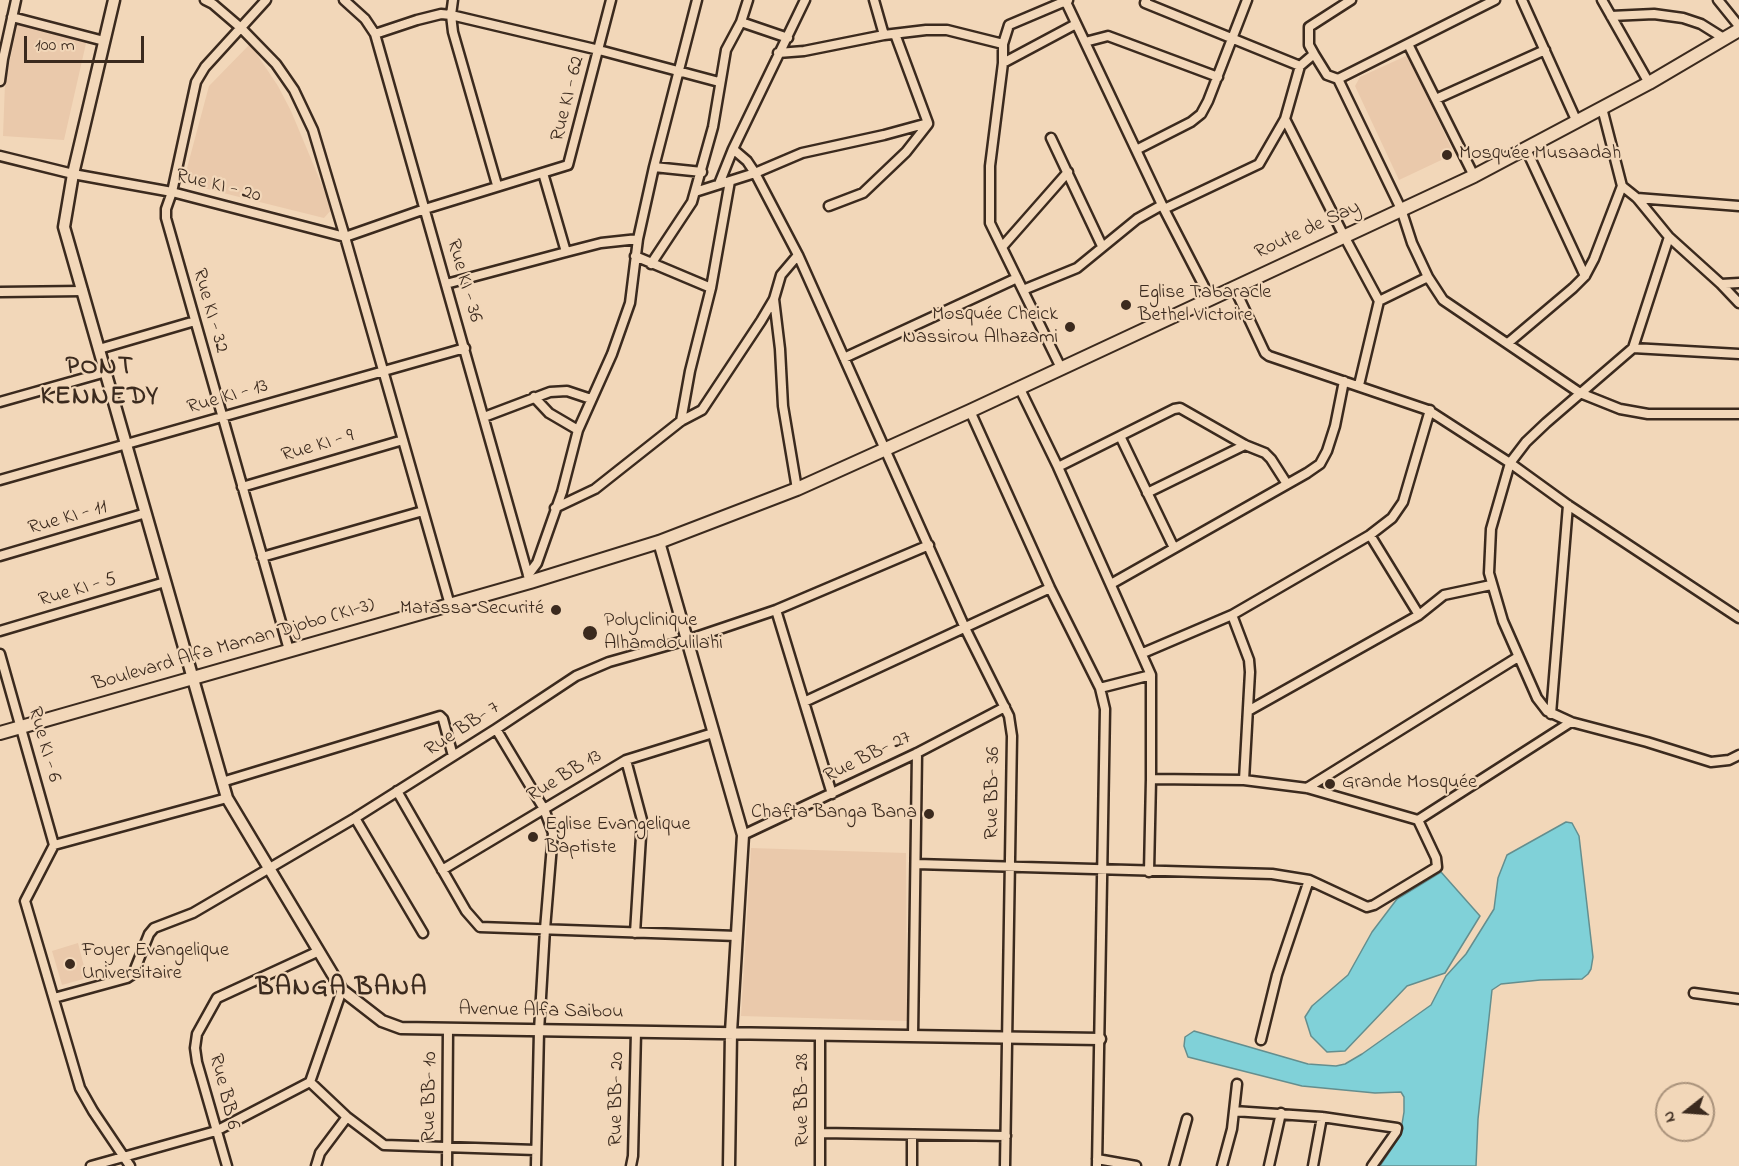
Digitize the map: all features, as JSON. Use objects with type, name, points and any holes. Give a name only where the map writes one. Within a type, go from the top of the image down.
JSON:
[{"type":"main road","name":"Route de Say","points":[[885,449],[1474,176],[1649,83],[1725,39],[1739,28]]},
{"type":"main road","name":"Boulevard Alfa Maman Djobo (KI-3)","points":[[0,733],[450,605],[529,578],[659,542],[797,489],[885,449]]},
{"type":"street","points":[[0,81],[16,0]]},
{"type":"street","name":"Avenue Alfa Saibou","points":[[114,0],[73,174],[64,226],[227,798],[342,990],[392,1026],[448,1029],[1100,1039]]},
{"type":"street","points":[[205,0],[242,28],[276,64],[294,90],[313,130],[450,605]]},
{"type":"street","name":"Rue KI - 32","points":[[266,0],[205,67],[196,82],[172,192],[166,208],[166,218],[289,650]]},
{"type":"street","name":"Rue KI - 36","points":[[344,0],[365,19],[375,34],[529,578]]},
{"type":"street","points":[[453,0],[451,15],[464,70],[497,185]]},
{"type":"street","name":"Rue KI - 62","points":[[425,209],[497,185],[565,167],[570,162],[611,0]]},
{"type":"street","points":[[529,578],[537,563],[566,478],[578,430],[612,354],[630,303],[638,239],[654,167],[698,0]]},
{"type":"street","points":[[651,264],[691,205],[713,127],[726,50],[741,22],[748,0]]},
{"type":"street","points":[[719,184],[733,148],[805,0]]},
{"type":"street","points":[[874,0],[884,36]]},
{"type":"street","points":[[1061,368],[990,223],[990,166],[1003,63],[1003,44],[1009,25],[1066,0],[1163,207],[1210,298]]},
{"type":"street","points":[[1146,0],[1145,3],[1300,66]]},
{"type":"street","points":[[1136,150],[1191,122],[1201,114],[1247,0]]},
{"type":"street","points":[[1351,0],[1309,27],[1309,45],[1328,75],[1338,79],[1401,209],[1412,243],[1428,277],[1443,300],[1580,393],[1620,409],[1648,414],[1739,414]]},
{"type":"street","points":[[1338,79],[1496,0]]},
{"type":"street","points":[[1522,0],[1577,122]]},
{"type":"street","points":[[1602,0],[1649,83]]},
{"type":"street","points":[[1718,0],[1739,28]]},
{"type":"street","points":[[375,34],[417,20],[441,14],[451,15],[599,50],[719,82]]},
{"type":"street","points":[[1611,16],[1654,14],[1683,18],[1701,24],[1725,39]]},
{"type":"street","points":[[12,17],[104,41]]},
{"type":"street","points":[[741,22],[788,38]]},
{"type":"street","points":[[1003,63],[1076,24]]},
{"type":"street","points":[[778,53],[832,47],[895,34],[947,30],[1003,44]]},
{"type":"street","points":[[895,34],[928,123]]},
{"type":"street","points":[[1085,42],[1108,36],[1218,76]]},
{"type":"street","points":[[1407,44],[1474,176]]},
{"type":"street","points":[[1436,99],[1545,51]]},
{"type":"street","points":[[1023,290],[1077,267],[1137,219],[1259,164],[1285,118],[1300,66],[1314,54]]},
{"type":"street","points":[[1508,343],[1585,276],[1594,259],[1622,186],[1602,108]]},
{"type":"street","points":[[1285,118],[1379,300],[1359,385]]},
{"type":"street","points":[[695,192],[755,173],[802,153],[928,123]]},
{"type":"street","points":[[830,206],[863,193],[906,152],[928,123]]},
{"type":"street","points":[[1051,138],[1102,246]]},
{"type":"street","name":"Rue BB- 36","points":[[733,148],[747,161],[755,173],[798,255],[965,628],[1005,707],[1011,725],[1005,1166]]},
{"type":"street","points":[[1526,149],[1585,276]]},
{"type":"street","name":"Rue KI - 20","points":[[0,156],[73,174],[172,192],[345,237]]},
{"type":"street","points":[[654,167],[702,172]]},
{"type":"street","points":[[543,172],[566,252]]},
{"type":"street","points":[[1002,247],[1068,172]]},
{"type":"street","points":[[681,421],[690,371],[711,288],[730,181]]},
{"type":"street","points":[[1622,186],[1637,198],[1669,237],[1739,303]]},
{"type":"street","points":[[1637,198],[1739,206]]},
{"type":"street","points":[[345,237],[425,209]]},
{"type":"street","points":[[1669,237],[1633,348],[1530,438],[1510,463],[1490,535],[1488,563],[1491,585],[1518,657],[1537,698],[1551,714],[1571,722],[1712,762],[1729,760],[1739,755]]},
{"type":"street","points":[[446,284],[601,243],[638,239]]},
{"type":"street","points":[[555,509],[595,489],[681,421],[702,410],[774,299],[781,275],[798,255]]},
{"type":"street","points":[[635,256],[711,288]]},
{"type":"street","points":[[1379,300],[1428,277]]},
{"type":"street","points":[[844,358],[1017,278]]},
{"type":"street","points":[[1721,284],[1739,283]]},
{"type":"street","points":[[1234,287],[1265,353],[1269,356],[1430,410],[1739,618]]},
{"type":"street","points":[[0,292],[82,291]]},
{"type":"street","points":[[774,299],[783,406],[797,489]]},
{"type":"street","points":[[99,349],[195,321]]},
{"type":"street","name":"Rue KI - 13","points":[[0,480],[465,348]]},
{"type":"street","points":[[1633,348],[1739,354]]},
{"type":"street","points":[[0,402],[106,372]]},
{"type":"street","points":[[1111,584],[1320,464],[1335,426],[1344,381]]},
{"type":"street","points":[[1018,387],[1058,467],[1151,675],[1152,779],[1149,872]]},
{"type":"street","points":[[484,417],[550,392],[567,391],[591,399]]},
{"type":"street","points":[[534,397],[549,413],[578,430]]},
{"type":"street","points":[[1058,467],[1180,408],[1245,445],[1264,453],[1271,459],[1287,484]]},
{"type":"street","points":[[1143,653],[1232,615],[1370,536],[1399,511],[1430,410]]},
{"type":"street","points":[[970,411],[1050,588],[1100,688],[1106,722],[1097,1163],[1136,1166]]},
{"type":"street","points":[[1120,436],[1174,548]]},
{"type":"street","name":"Rue KI - 9","points":[[242,487],[403,440]]},
{"type":"street","points":[[1147,493],[1245,445]]},
{"type":"street","points":[[1551,714],[1568,505]]},
{"type":"street","points":[[262,557],[423,511]]},
{"type":"street","name":"Rue KI - 11","points":[[0,556],[146,513]]},
{"type":"street","points":[[1370,536],[1419,615]]},
{"type":"street","points":[[659,542],[743,835],[731,1032],[729,1166]]},
{"type":"street","name":"Rue BB- 7","points":[[54,998],[127,978],[133,974],[148,934],[153,928],[193,913],[355,818],[576,676],[609,662],[687,640],[776,610],[929,544]]},
{"type":"street","name":"Rue KI - 5","points":[[0,631],[165,582]]},
{"type":"street","points":[[1248,711],[1419,615],[1444,595],[1491,585]]},
{"type":"street","points":[[804,702],[1050,588]]},
{"type":"street","points":[[776,610],[832,794]]},
{"type":"street","points":[[1232,615],[1249,660],[1244,780]]},
{"type":"street","name":"Rue KI - 6","points":[[0,654],[54,845]]},
{"type":"street","points":[[1307,788],[1518,657]]},
{"type":"street","points":[[1100,688],[1151,675]]},
{"type":"street","name":"Rue BB- 27","points":[[743,835],[917,753],[1005,707]]},
{"type":"street","points":[[222,782],[440,716],[443,719],[453,756]]},
{"type":"street","points":[[1152,779],[1244,780],[1307,788],[1418,820],[1571,722]]},
{"type":"street","points":[[496,729],[544,809],[554,841],[545,929],[539,1030],[536,1166]]},
{"type":"street","name":"Rue BB 13","points":[[442,870],[626,760],[714,732]]},
{"type":"street","points":[[913,1036],[917,753]]},
{"type":"street","points":[[626,760],[642,820],[635,933]]},
{"type":"street","points":[[397,791],[466,911],[480,927],[737,936]]},
{"type":"street","points":[[130,1166],[80,1088],[25,901],[54,845],[227,798]]},
{"type":"street","points":[[355,818],[423,933]]},
{"type":"street","points":[[916,864],[1272,874],[1309,880],[1339,892],[1361,905],[1374,905],[1437,867],[1436,858],[1418,820]]},
{"type":"street","points":[[1261,1040],[1277,975],[1309,880]]},
{"type":"street","name":"Rue BB 6","points":[[227,1166],[195,1048],[197,1034],[217,998],[319,951]]},
{"type":"street","points":[[91,1166],[216,1131],[310,1082],[342,990]]},
{"type":"street","points":[[1694,993],[1739,999]]},
{"type":"street","name":"Rue BB- 10","points":[[447,1166],[448,1029]]},
{"type":"street","name":"Rue BB- 20","points":[[631,1166],[636,1032]]},
{"type":"street","name":"Rue BB- 28","points":[[820,1034],[820,1166]]},
{"type":"street","points":[[310,1082],[347,1117],[384,1145],[536,1149]]},
{"type":"street","points":[[1222,1166],[1231,1138],[1237,1084]]},
{"type":"street","points":[[1234,1111],[1322,1117],[1398,1129],[1372,1166]]},
{"type":"street","points":[[1269,1166],[1281,1113]]},
{"type":"street","points":[[316,1166],[320,1153],[347,1117]]},
{"type":"street","points":[[1313,1166],[1322,1117]]},
{"type":"street","points":[[1174,1166],[1187,1119]]},
{"type":"street","points":[[821,1133],[1006,1136]]},
{"type":"street","points":[[912,1135],[912,1166]]},
{"type":"shaded area","points":[[18,22],[87,39],[64,140],[3,136],[5,83]]},
{"type":"shaded area","points":[[250,44],[278,86],[291,111],[332,209],[324,218],[183,183],[209,86]]},
{"type":"shaded area","points":[[1408,55],[1454,154],[1399,180],[1355,86],[1360,77]]},
{"type":"shaded area","points":[[751,848],[906,853],[907,1021],[741,1016]]},
{"type":"shaded area","name":"Foyer Evangelique Universitaire","points":[[78,943],[87,978],[62,985],[52,951]]},
{"type":"water","points":[[1566,822],[1572,823],[1579,836],[1593,957],[1591,969],[1582,979],[1501,984],[1492,990],[1478,1119],[1476,1166],[1380,1166],[1400,1136],[1404,1112],[1404,1097],[1401,1092],[1375,1093],[1302,1086],[1188,1057],[1184,1046],[1185,1037],[1194,1031],[1308,1064],[1336,1066],[1345,1064],[1362,1054],[1431,1005],[1446,976],[1466,954],[1494,909],[1498,878],[1507,855]]},
{"type":"water","points":[[1441,872],[1480,916],[1445,973],[1407,986],[1345,1051],[1327,1052],[1311,1036],[1305,1017],[1312,1006],[1348,975],[1372,932],[1397,899]]},
{"type":"place","name":"Mosquée Musaadah","points":[[1447,155]]},
{"type":"place","name":"Eglise Tabaracle Bethel Victoire","points":[[1126,305]]},
{"type":"place","name":"Mosquée Cheick Nassirou Alhazami","points":[[1070,327]]},
{"type":"place","name":"Matassa Securité","points":[[556,610]]},
{"type":"place","name":"Polyclinique Alhamdoulilahi","points":[[590,633]]},
{"type":"place","name":"Grande Mosquée","points":[[1330,784]]},
{"type":"place","name":"Chafta Banga Bana","points":[[929,814]]},
{"type":"place","name":"Eglise Evangelique Baptiste","points":[[533,837]]},
{"type":"place","name":"Foyer Evangelique Universitaire","points":[[70,964]]},
{"type":"district","name":"PONT KENNEDY","points":[[100,384]]},
{"type":"district","name":"BANGA BANA","points":[[342,990]]}]
